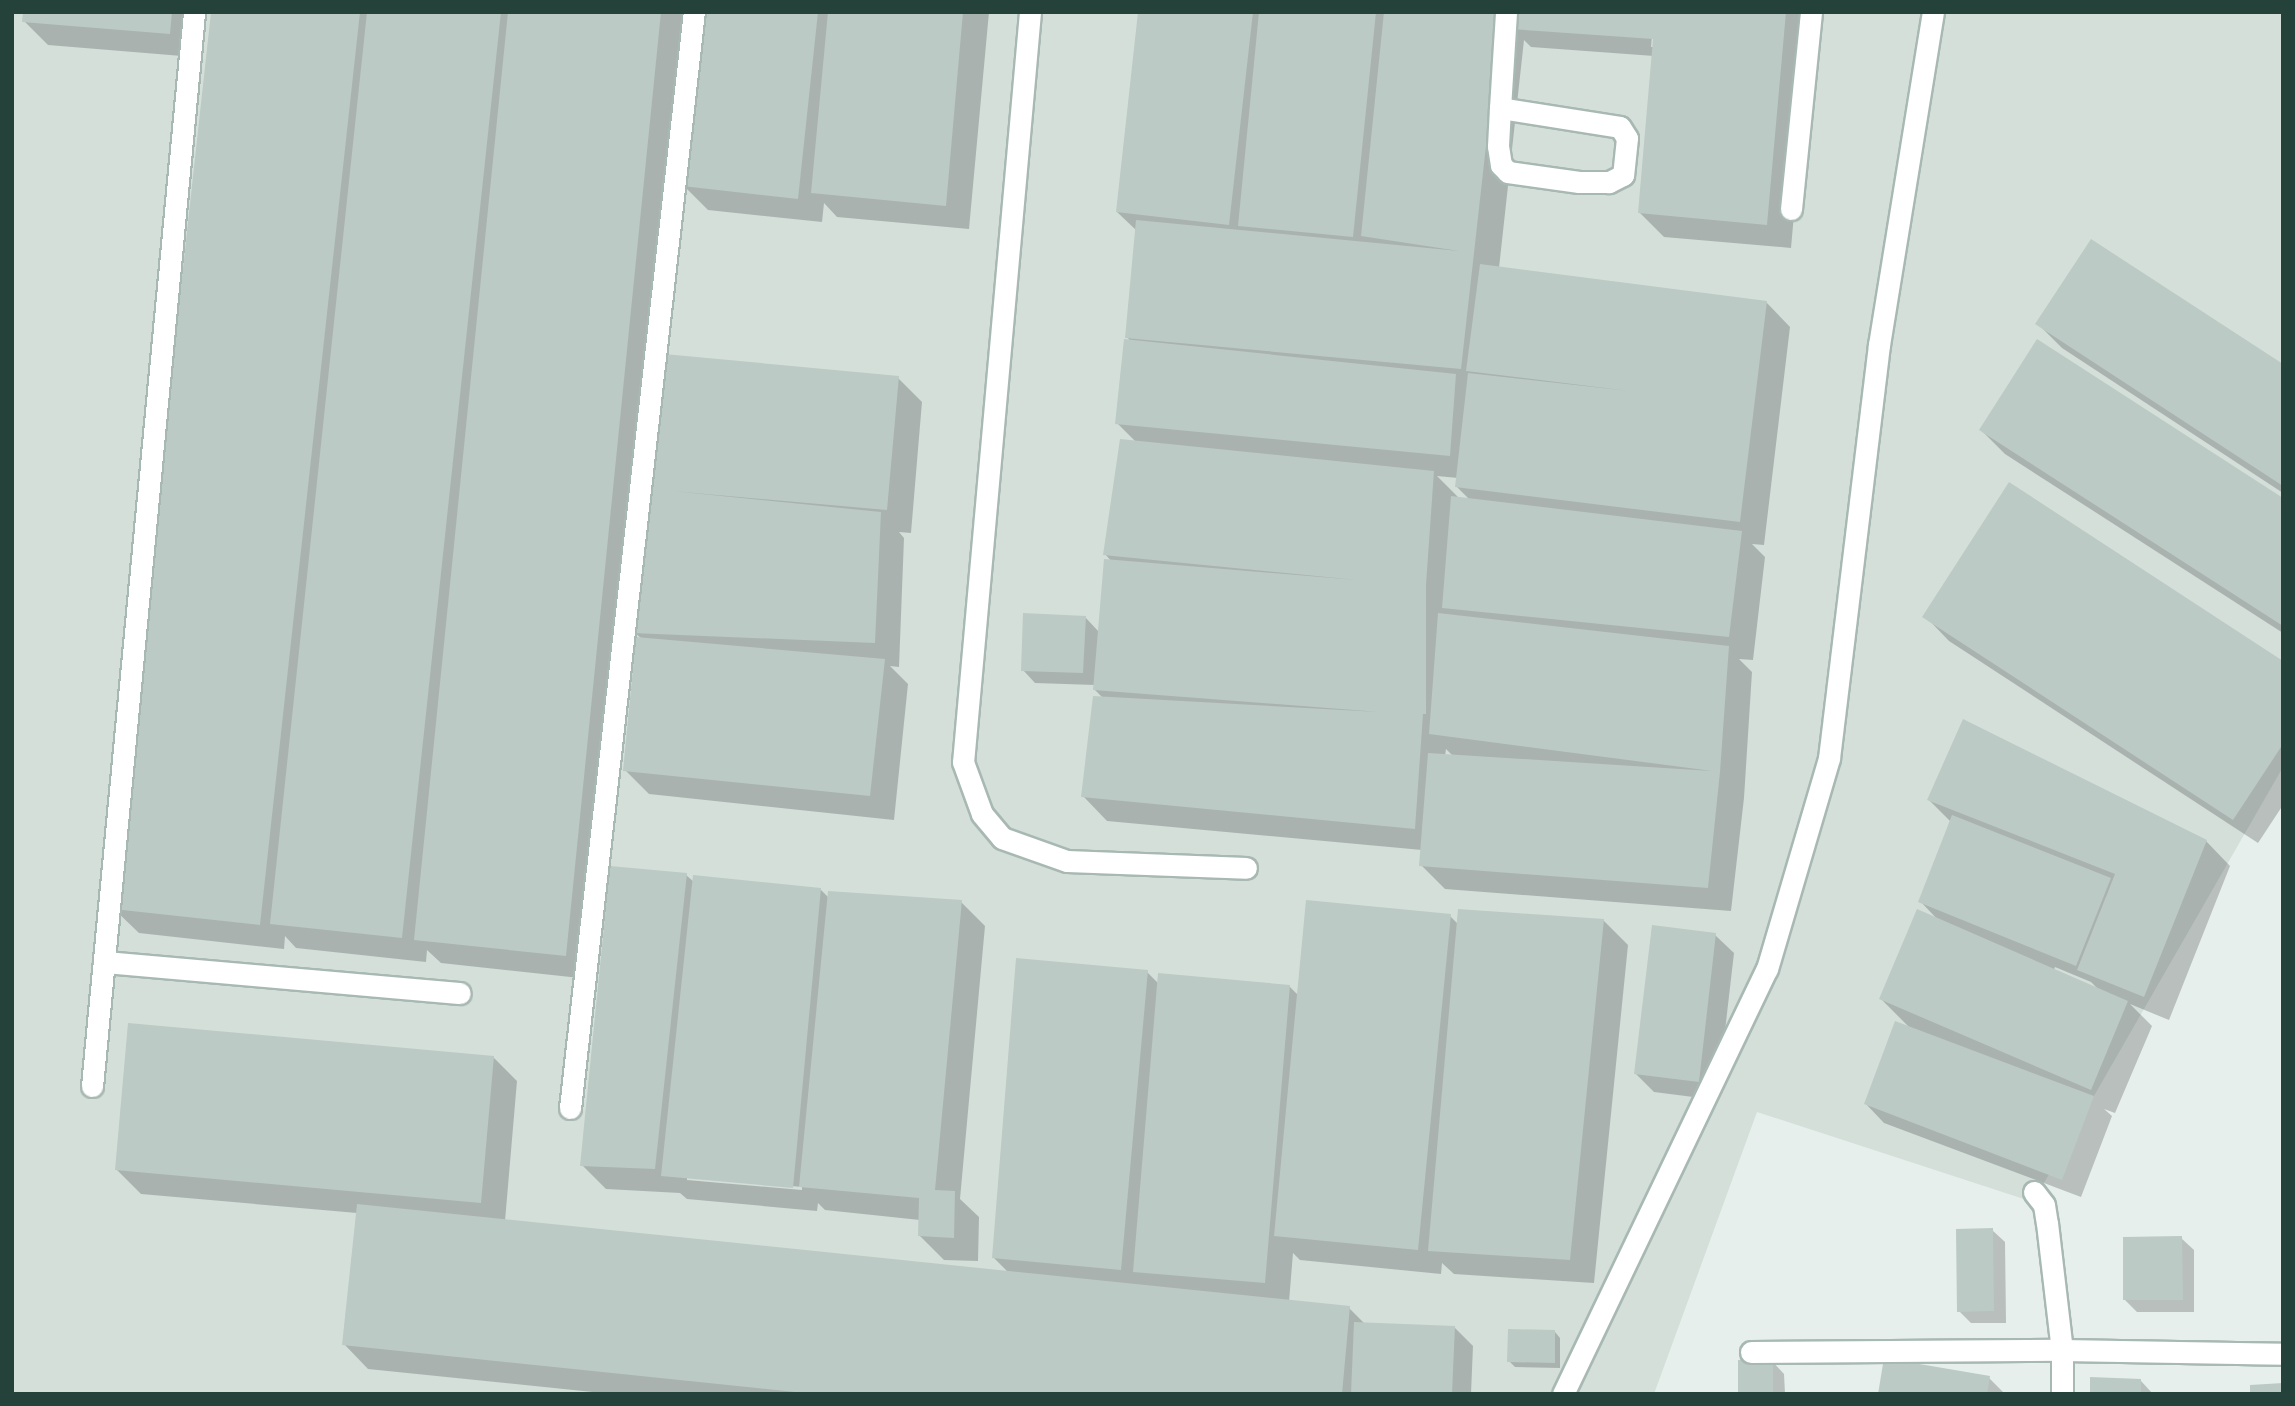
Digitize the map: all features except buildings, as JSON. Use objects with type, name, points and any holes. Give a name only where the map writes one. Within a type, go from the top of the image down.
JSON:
[{"type":"street","points":[[92,1086],[194,12]]},
{"type":"street","points":[[570,1108],[694,12]]},
{"type":"street","points":[[1030,12],[963,762],[982,814],[1002,838],[1067,861],[1246,868]]},
{"type":"street","points":[[1500,108],[1620,127],[1627,138],[1623,175],[1609,182],[1579,182],[1508,172],[1501,165],[1498,146],[1500,108],[1507,12]]},
{"type":"street","points":[[1791,209],[1811,12]]},
{"type":"street","points":[[1563,1394],[1767,970],[1829,758],[1880,345],[1933,12]]},
{"type":"street","points":[[104,962],[460,993]]},
{"type":"street","points":[[2034,1192],[2043,1205],[2047,1223],[2062,1350],[2062,1394]]},
{"type":"street","points":[[1751,1352],[2062,1350],[2283,1354]]},
{"type":"shaded area","points":[[12,12],[2283,12],[2283,767],[2033,1202],[1757,1112],[1654,1394],[12,1394]]}]
